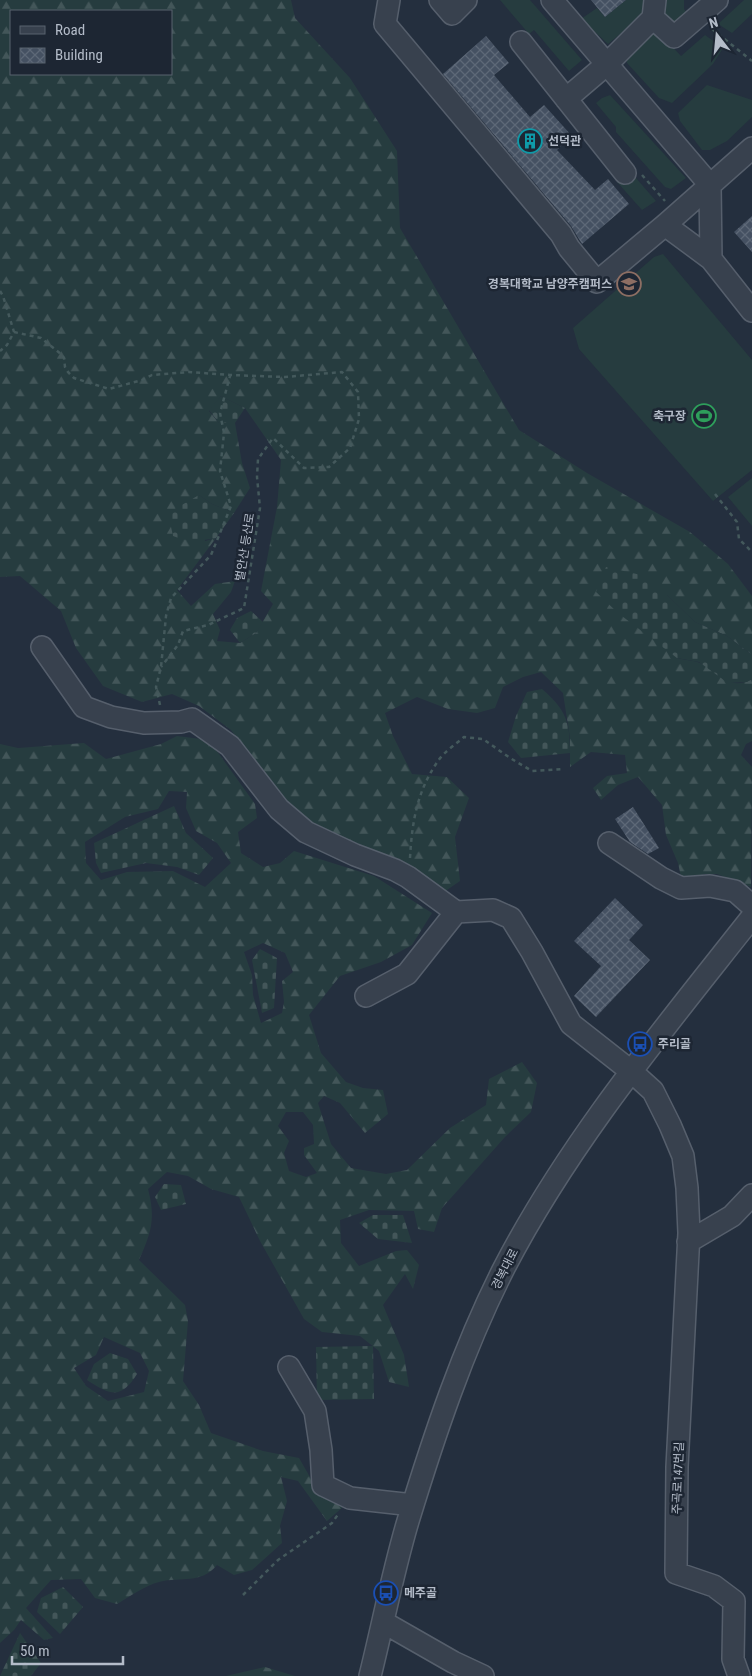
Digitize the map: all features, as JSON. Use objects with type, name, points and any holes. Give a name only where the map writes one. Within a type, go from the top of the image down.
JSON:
[{"type":"street","points":[[389,0],[385,24],[561,234],[569,248],[597,282],[752,148]]},
{"type":"street","points":[[440,0],[452,14],[466,0]]},
{"type":"street","points":[[552,0],[710,185],[710,259]]},
{"type":"street","points":[[566,99],[607,64],[654,9],[674,36],[717,0]]},
{"type":"street","points":[[521,42],[625,173]]},
{"type":"street","points":[[671,220],[710,259],[752,311]]},
{"type":"street","points":[[42,647],[84,707],[112,717],[144,723],[180,722],[192,719],[230,746],[279,809],[306,832],[355,855],[395,870],[408,877],[456,912],[407,974],[366,996]]},
{"type":"street","points":[[609,843],[662,878],[681,888],[710,886],[735,891],[752,906]]},
{"type":"street","name":"주곡로147번길","points":[[456,912],[492,910],[511,918],[532,952],[571,1024],[632,1072],[652,1092],[670,1125],[683,1156],[687,1188],[688,1242],[677,1466],[676,1573],[714,1586],[734,1602],[733,1659],[739,1676]]},
{"type":"street","name":"경복대로","points":[[370,1676],[413,1505],[436,1435],[474,1334],[503,1271],[540,1205],[601,1113],[752,917]]},
{"type":"street","points":[[688,1242],[732,1216],[752,1195]]},
{"type":"street","points":[[289,1367],[315,1411],[321,1450],[323,1485],[350,1498],[413,1505]]},
{"type":"street","points":[[383,1622],[453,1662],[483,1676]]},
{"type":"path","points":[[712,29],[752,61]]},
{"type":"path","points":[[625,173],[636,168],[671,220]]},
{"type":"path","points":[[0,291],[14,332],[7,345],[0,351]]},
{"type":"path","name":"벌안산 등산로","points":[[14,332],[41,338],[62,354],[65,367],[74,378],[109,389],[142,380],[152,375],[189,372],[285,377],[342,372],[358,392],[359,419],[350,448],[329,467],[304,468],[273,438],[258,459],[257,477],[260,508],[244,608],[208,625],[183,631],[178,646],[161,667]]},
{"type":"path","name":"벌안산 등산로","points":[[180,722],[160,705],[156,687],[161,667],[166,616],[171,598],[211,555],[231,506],[220,471],[224,433],[220,413],[230,375]]},
{"type":"path","points":[[715,494],[736,522],[739,539],[752,552]]},
{"type":"path","points":[[408,877],[411,828],[420,797],[438,759],[464,737],[484,739],[532,771],[563,769]]},
{"type":"path","points":[[243,1595],[278,1560],[332,1523],[350,1498]]},
{"type":"green space","points":[[0,0],[291,0],[295,18],[350,78],[397,151],[400,228],[519,430],[587,473],[690,532],[728,564],[752,596],[752,655],[727,636],[695,622],[667,595],[677,658],[700,663],[730,682],[737,683],[752,679],[752,741],[746,744],[741,755],[752,767],[751,887],[717,874],[705,874],[692,878],[681,877],[678,863],[666,835],[662,805],[638,777],[618,785],[601,800],[593,788],[607,776],[627,773],[625,755],[591,752],[570,767],[570,738],[563,693],[541,672],[523,677],[503,687],[495,708],[477,713],[448,709],[417,697],[385,713],[393,736],[412,774],[447,777],[469,798],[455,837],[460,881],[441,894],[310,827],[282,797],[231,730],[199,706],[172,694],[142,702],[103,686],[76,648],[61,611],[20,576],[0,577]],"holes":[[[221,396],[245,408],[281,460],[277,507],[261,591],[273,604],[256,633],[240,643],[217,641],[220,630],[213,614],[231,592],[235,581],[215,584],[191,606],[177,590],[216,538],[205,541],[199,495],[212,504],[234,513],[250,488],[242,463],[235,423],[219,423],[209,411]]]},
{"type":"green space","points":[[500,0],[530,0],[582,60],[569,71],[534,30],[529,34]]},
{"type":"green space","points":[[626,0],[648,0],[647,12],[608,44],[581,19],[597,8],[605,17]]},
{"type":"green space","points":[[663,0],[684,0],[684,9],[690,16],[676,27],[664,15]]},
{"type":"green space","points":[[744,0],[752,0],[752,14],[732,33],[718,24]]},
{"type":"green space","points":[[654,31],[664,38],[681,56],[705,35],[723,48],[713,64],[672,103],[659,98],[627,63],[626,55]]},
{"type":"green space","points":[[707,85],[752,100],[752,117],[727,141],[710,150],[702,150],[680,121],[678,113]]},
{"type":"green space","points":[[610,95],[686,178],[671,189],[665,187],[616,132],[616,127],[596,103]]},
{"type":"green space","points":[[629,170],[656,201],[642,210],[617,182]]},
{"type":"green space","name":"축구장","points":[[663,254],[752,360],[752,470],[713,501],[579,349],[573,328],[654,257]]},
{"type":"green space","points":[[221,396],[245,408],[235,423],[219,423],[209,410]]},
{"type":"green space","points":[[752,478],[752,526],[728,497]]},
{"type":"green space","points":[[199,495],[212,504],[234,513],[216,538],[194,540],[173,536],[168,513]]},
{"type":"green space","points":[[606,567],[641,575],[667,595],[695,622],[727,636],[752,655],[752,679],[747,682],[728,683],[699,662],[677,658],[618,613],[596,592]]},
{"type":"green space","points":[[251,611],[263,622],[256,633],[240,643],[230,630],[237,618]]},
{"type":"green space","points":[[542,689],[556,703],[565,717],[569,732],[570,753],[521,758],[508,742],[516,716],[527,692]]},
{"type":"green space","points":[[177,736],[209,740],[255,804],[257,818],[238,832],[241,853],[263,867],[280,863],[294,851],[374,876],[432,913],[412,945],[381,962],[340,976],[309,1015],[321,1053],[346,1082],[363,1088],[383,1090],[388,1114],[365,1133],[340,1103],[324,1096],[318,1103],[331,1144],[351,1168],[386,1174],[407,1170],[450,1128],[486,1105],[489,1079],[522,1062],[537,1083],[531,1112],[505,1137],[442,1208],[434,1232],[418,1229],[414,1211],[369,1210],[340,1220],[341,1243],[359,1266],[396,1251],[407,1250],[419,1265],[413,1289],[405,1274],[383,1305],[404,1355],[409,1387],[389,1382],[379,1351],[360,1336],[322,1332],[304,1319],[260,1241],[239,1197],[211,1189],[188,1176],[167,1172],[148,1189],[152,1209],[151,1226],[147,1242],[139,1260],[185,1305],[188,1321],[183,1381],[199,1405],[211,1433],[263,1451],[299,1458],[318,1491],[344,1506],[327,1521],[298,1481],[281,1477],[287,1501],[280,1526],[282,1543],[252,1570],[234,1575],[217,1565],[211,1571],[197,1578],[167,1580],[154,1584],[117,1604],[95,1598],[81,1579],[51,1580],[26,1608],[53,1638],[44,1640],[21,1620],[14,1630],[0,1643],[0,744],[18,748],[84,743],[106,759],[161,744]],"holes":[[[169,791],[187,792],[186,808],[196,831],[217,843],[231,863],[205,887],[173,871],[127,872],[101,880],[86,863],[85,842],[125,817],[158,809]],[[263,943],[285,953],[293,972],[282,981],[284,1002],[282,1013],[261,1023],[253,995],[252,975],[244,952]],[[286,1112],[303,1112],[313,1125],[314,1144],[304,1148],[304,1155],[317,1173],[306,1177],[289,1171],[284,1153],[289,1141],[278,1126]],[[104,1337],[140,1353],[149,1371],[144,1392],[108,1401],[86,1386],[74,1368],[96,1355]]]},
{"type":"green space","points":[[174,806],[186,833],[213,858],[199,875],[177,867],[146,863],[101,873],[96,863],[94,843]]},
{"type":"green space","points":[[260,949],[277,958],[274,1008],[262,1013],[252,960]]},
{"type":"green space","points":[[164,1184],[181,1185],[186,1204],[161,1210],[155,1197]]},
{"type":"green space","points":[[373,1215],[403,1215],[412,1243],[378,1239],[359,1223]]},
{"type":"green space","points":[[373,1346],[374,1399],[317,1400],[316,1347]]},
{"type":"green space","points":[[110,1353],[128,1359],[137,1374],[126,1388],[115,1392],[102,1389],[87,1380],[94,1364]]},
{"type":"green space","points":[[63,1587],[83,1607],[60,1634],[37,1612],[41,1598]]},
{"type":"green space","points":[[20,1633],[41,1663],[31,1676],[0,1676]]},
{"type":"green space","points":[[265,1667],[295,1676],[226,1676]]},
{"type":"building","points":[[591,0],[626,0],[605,17]]},
{"type":"building","name":"선덕관","points":[[486,36],[509,63],[494,75],[530,117],[544,105],[572,136],[557,150],[595,190],[608,179],[629,204],[582,244],[571,226],[443,74]]},
{"type":"building","points":[[752,216],[752,252],[734,232]]},
{"type":"building","points":[[633,807],[659,848],[648,854],[630,842],[615,819]]},
{"type":"building","points":[[615,898],[643,925],[629,940],[650,960],[596,1017],[574,996],[601,966],[574,941]]},
{"type":"place","name":"선덕관","points":[[530,141]]},
{"type":"place","name":"경복대학교 남양주캠퍼스","points":[[629,284]]},
{"type":"place","name":"축구장","points":[[704,416]]},
{"type":"place","name":"주리골","points":[[640,1044]]},
{"type":"place","name":"메주골","points":[[386,1593]]}]
